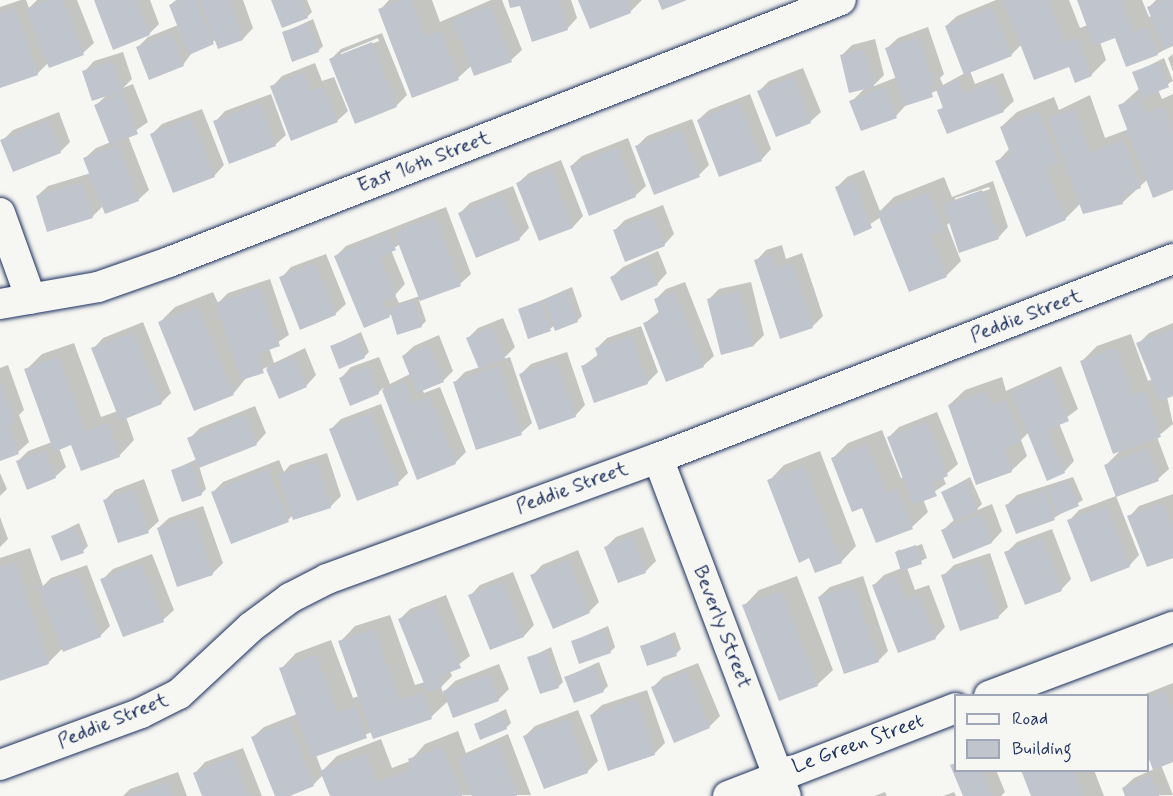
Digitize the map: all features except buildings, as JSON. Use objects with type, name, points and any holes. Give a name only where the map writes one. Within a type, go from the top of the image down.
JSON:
[{"type":"street","name":"East 16th Street","points":[[0,304],[98,287],[169,262],[841,0]]},
{"type":"street","points":[[0,213],[31,299]]},
{"type":"street","name":"Peddie Street","points":[[0,765],[141,713],[179,694],[251,627],[290,598],[327,579],[657,458],[1173,259]]},
{"type":"street","name":"Beverly Street","points":[[657,458],[782,785]]},
{"type":"street","points":[[994,694],[1173,627]]},
{"type":"street","name":"Le Green Street","points":[[728,796],[782,785],[954,709]]}]
